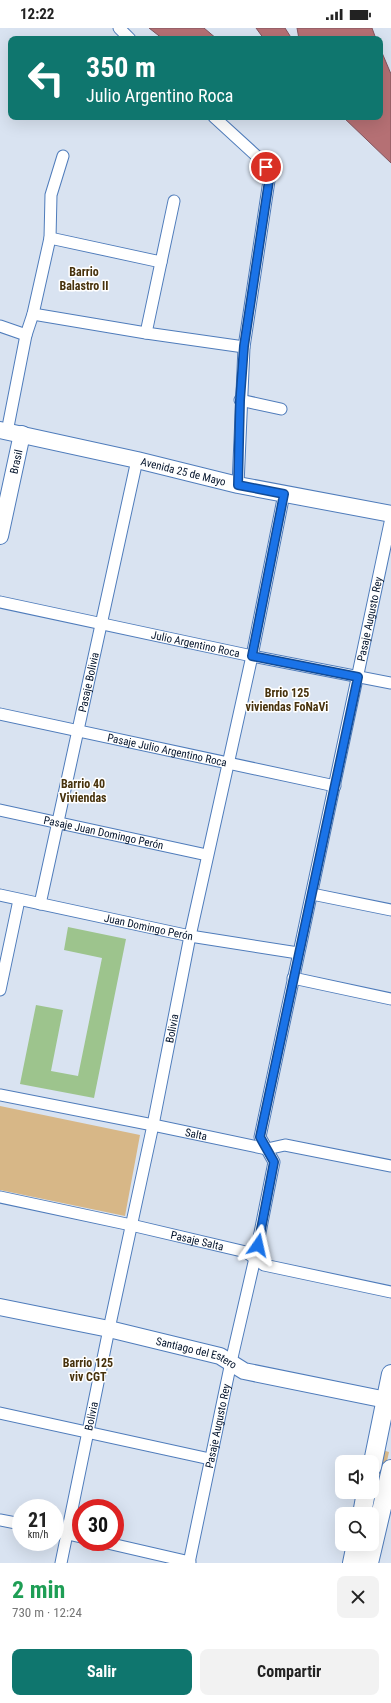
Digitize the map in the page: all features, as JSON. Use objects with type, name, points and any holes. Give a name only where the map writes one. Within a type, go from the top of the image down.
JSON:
[{"type":"main road","points":[[377,1455],[385,1433],[391,1374]]},
{"type":"main road","points":[[369,1563],[391,1469]]},
{"type":"main road","points":[[352,1563],[355,1551]]},
{"type":"street","points":[[118,28],[127,36]]},
{"type":"street","points":[[217,120],[261,160],[270,174],[244,346],[240,400],[238,485]]},
{"type":"street","points":[[9,432],[26,335],[34,314],[50,238],[51,195],[63,156]]},
{"type":"street","points":[[146,334],[174,201]]},
{"type":"street","points":[[50,238],[161,262]]},
{"type":"street","points":[[34,314],[146,334],[244,346]]},
{"type":"street","points":[[0,326],[26,335]]},
{"type":"street","points":[[240,400],[281,409]]},
{"type":"street","name":"Avenida 25 de Mayo","points":[[9,432],[137,460],[238,485],[391,514]]},
{"type":"street","name":"Brasil","points":[[0,536],[9,432]]},
{"type":"street","name":"Pasaje Bolivia","points":[[40,904],[137,460]]},
{"type":"street","name":"Bolivia","points":[[61,1563],[153,1125],[190,936],[227,763],[252,656],[284,494]]},
{"type":"street","name":"Pasaje Augusto Rey","points":[[190,1562],[210,1459],[255,1258],[274,1162],[260,1137],[391,518]]},
{"type":"street","name":"Julio Argentino Roca","points":[[0,602],[252,656],[391,683]]},
{"type":"street","name":"Pasaje Julio Argentino Roca","points":[[0,714],[335,786]]},
{"type":"street","name":"Pasaje Juan Domingo Perón","points":[[0,810],[207,855]]},
{"type":"street","points":[[312,894],[391,910]]},
{"type":"street","name":"Juan Domingo Perón","points":[[0,895],[190,936],[298,953]]},
{"type":"street","points":[[0,990],[19,900]]},
{"type":"street","points":[[293,978],[391,999]]},
{"type":"street","name":"Salta","points":[[0,1095],[267,1149],[285,1145],[391,1166]]},
{"type":"street","name":"Pasaje Salta","points":[[0,1197],[131,1225],[246,1252],[264,1264],[391,1292]]},
{"type":"street","name":"Santiago del Estero","points":[[0,1307],[109,1329],[220,1356],[244,1370],[388,1401]]},
{"type":"street","points":[[0,1413],[88,1431],[210,1459]]},
{"type":"street","points":[[0,1520],[12,1522]]},
{"type":"street","points":[[64,1534],[72,1535]]},
{"type":"street","points":[[124,1547],[190,1562]]},
{"type":"shaded area","points":[[149,28],[204,28],[213,36],[159,36]]},
{"type":"shaded area","points":[[256,28],[285,28],[290,36],[262,36]]},
{"type":"shaded area","points":[[297,28],[372,28],[375,36],[298,36]]},
{"type":"shaded area","points":[[383,55],[391,74],[391,163],[346,120],[383,120]]},
{"type":"shaded area","points":[[0,1106],[140,1135],[125,1216],[0,1190]]},
{"type":"shaded area","points":[[382,1450],[389,1452],[379,1497],[379,1464]]},
{"type":"shaded area","points":[[371,1499],[379,1499],[377,1507],[370,1507]]},
{"type":"building","points":[[68,927],[126,939],[94,1098],[20,1084],[36,1005],[63,1010],[51,1071],[78,1076],[102,958],[64,950]]},
{"type":"district","name":"Barrio Balastro II","points":[[84,279]]},
{"type":"district","name":"Brrio 125 viviendas FoNaVi","points":[[287,700]]},
{"type":"district","name":"Barrio 40 Viviendas","points":[[83,791]]},
{"type":"district","name":"Barrio 125 viv CGT","points":[[88,1370]]},
{"type":"route","points":[[258,1245],[274,1162],[260,1137],[358,677],[252,656],[284,494],[238,485],[240,400],[244,346],[270,174],[266,167]]}]
